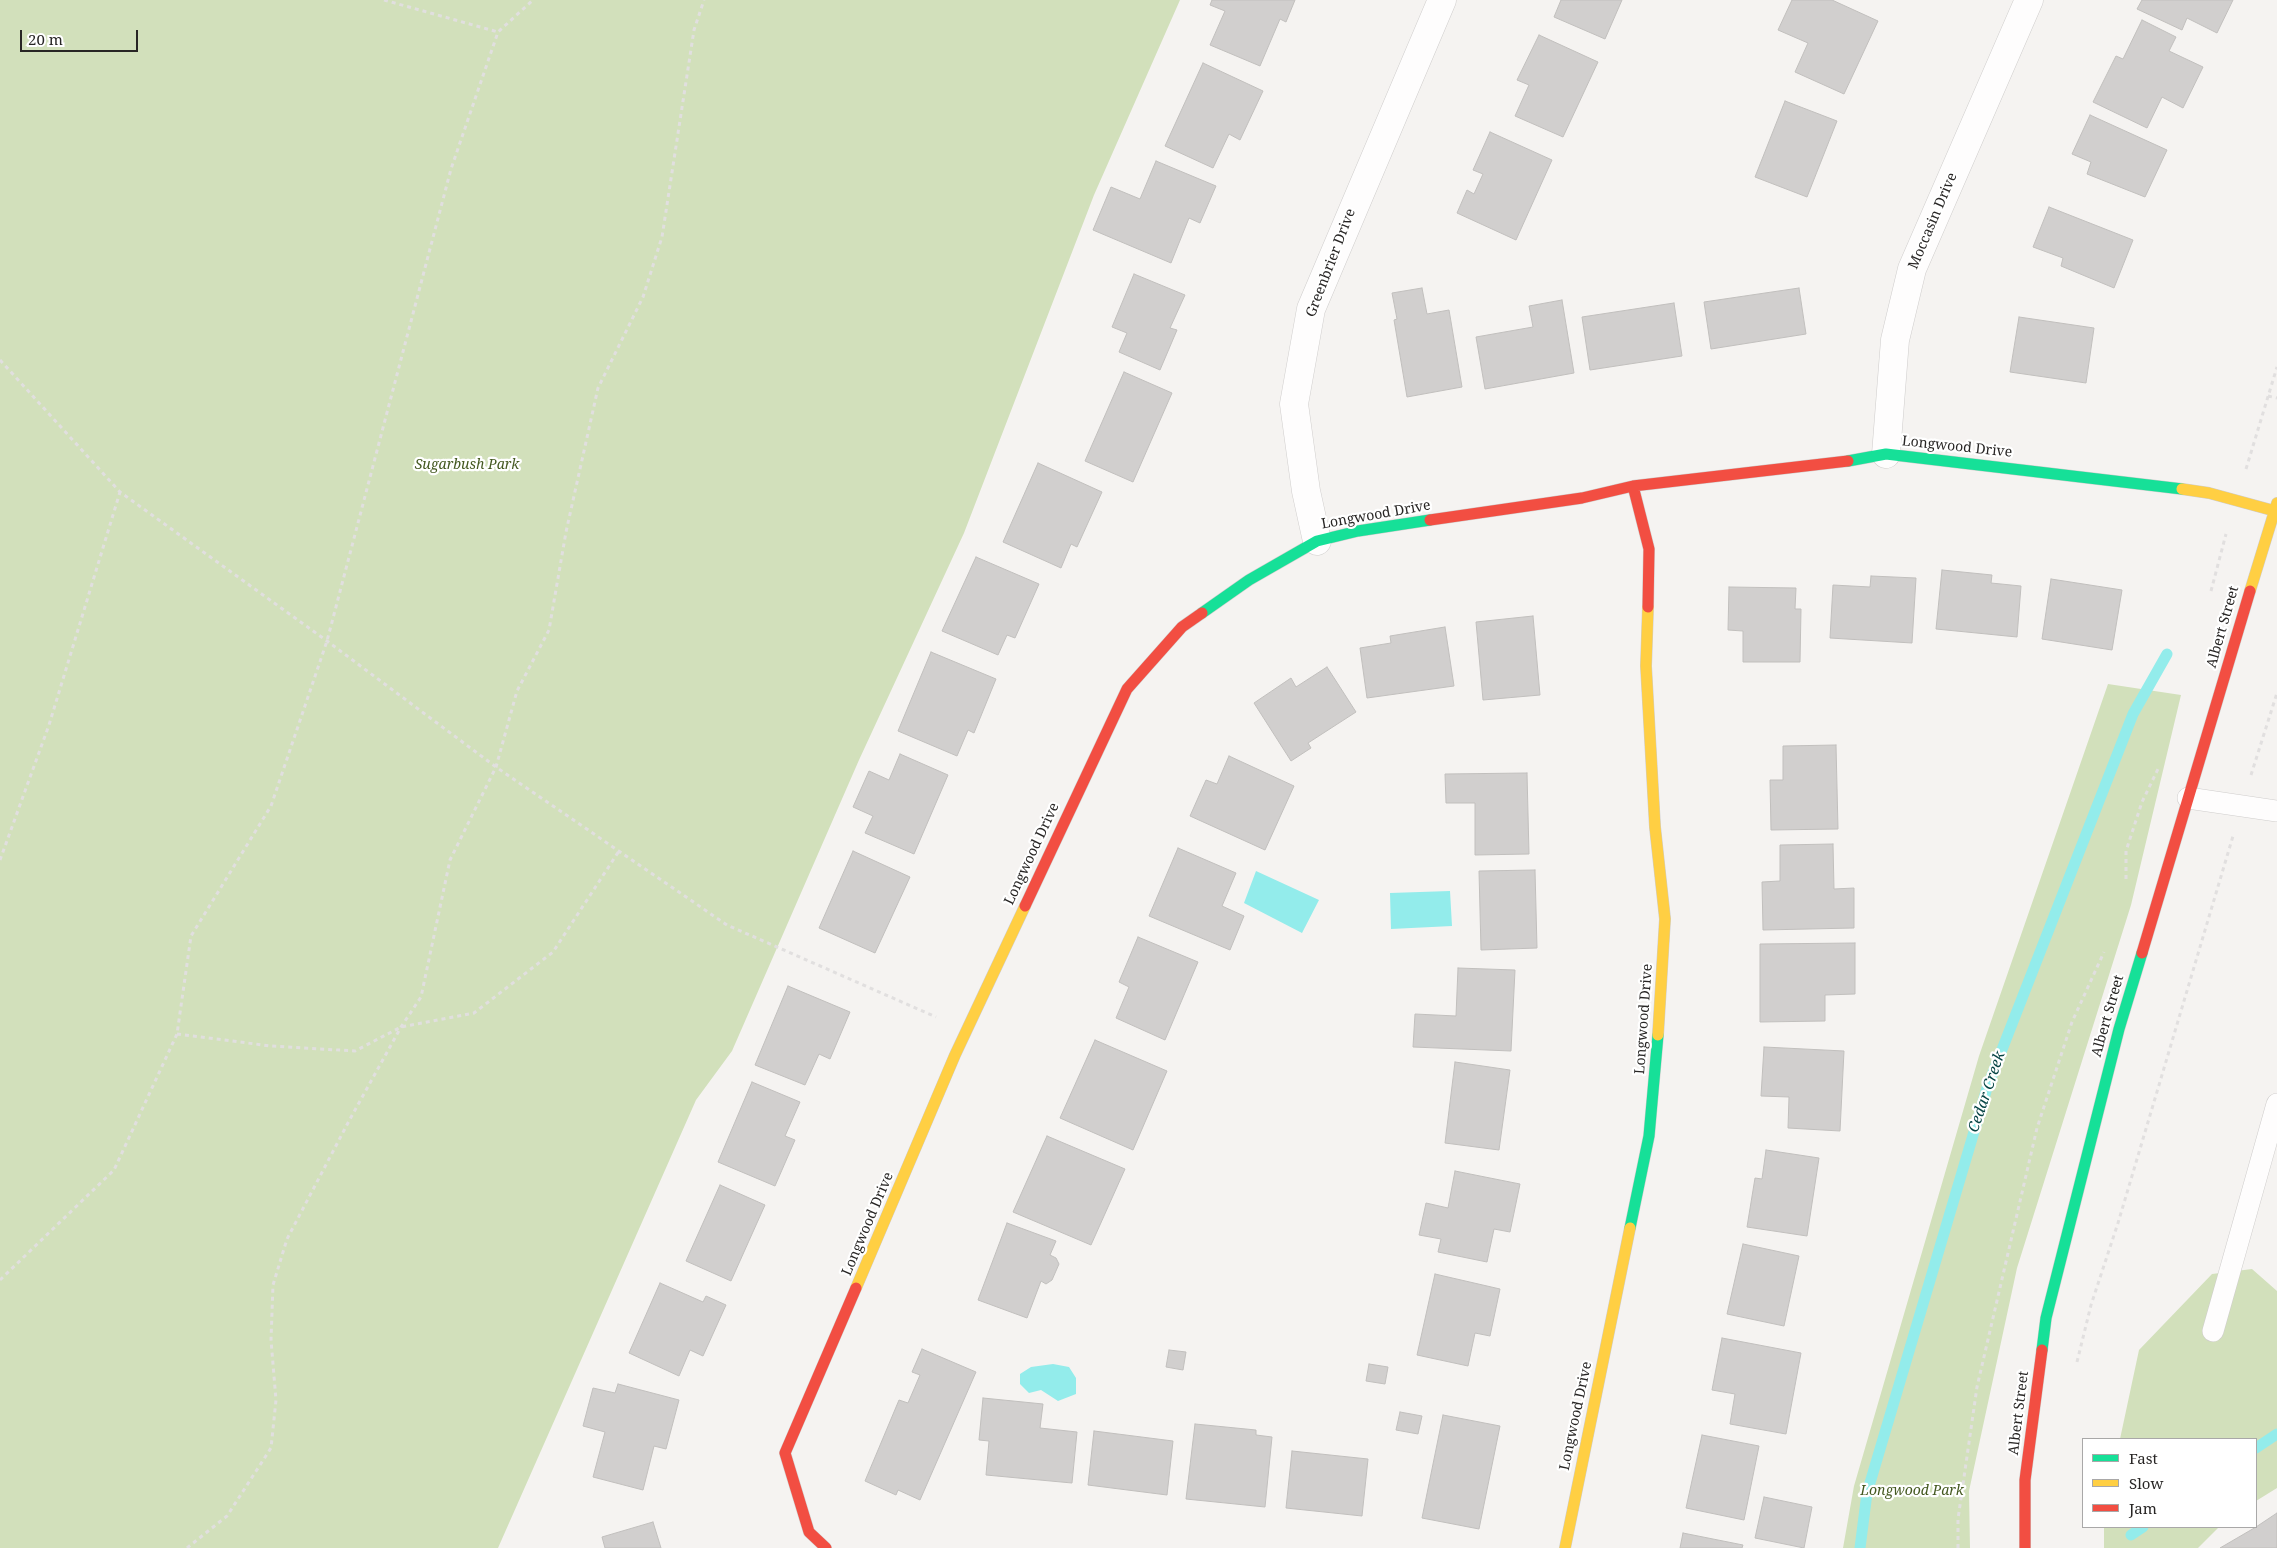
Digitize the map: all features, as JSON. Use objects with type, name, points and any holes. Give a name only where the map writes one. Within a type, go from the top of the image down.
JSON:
[{"type":"street","name":"Greenbrier Drive","points":[[1317,541],[1306,491],[1294,404],[1311,309],[1442,0]]},
{"type":"street","name":"Moccasin Drive","points":[[1886,454],[1895,340],[1912,269],[2029,0]]},
{"type":"street","name":"Longwood Drive","points":[[826,1548],[809,1532],[785,1453],[967,1028],[1126,689],[1182,627],[1249,580],[1317,541],[1358,531],[1582,498],[1633,486],[1832,464],[1886,454],[2158,485],[2276,507]]},
{"type":"street","name":"Longwood Drive","points":[[1565,1548],[1649,1136],[1665,919],[1655,827],[1646,666],[1650,549],[1633,486]]},
{"type":"street","name":"Albert Street","points":[[2025,1548],[2025,1480],[2046,1318],[2119,1029],[2276,507]]},
{"type":"lane","points":[[2188,798],[2277,811]]},
{"type":"lane","points":[[2213,1331],[2277,1104]]},
{"type":"path","points":[[384,0],[498,32]]},
{"type":"path","points":[[0,1280],[114,1170],[177,1034],[191,936],[271,806],[327,641],[451,169],[498,32],[533,0]]},
{"type":"path","points":[[187,1548],[227,1516],[271,1448],[276,1400],[271,1340],[273,1285],[287,1239],[350,1119],[401,1027],[421,997],[450,860],[496,767],[517,691],[549,630],[566,532],[598,388],[643,297],[662,237],[694,30],[704,0]]},
{"type":"path","points":[[0,360],[120,492],[327,641],[496,767],[727,925],[937,1018],[967,1028]]},
{"type":"path","points":[[2248,462],[2277,367]]},
{"type":"path","points":[[2268,396],[2277,398]]},
{"type":"path","points":[[0,860],[49,725],[120,492]]},
{"type":"path","points":[[2211,592],[2225,539]]},
{"type":"path","points":[[2076,1371],[2091,1305],[2118,1223],[2277,693]]},
{"type":"path","points":[[2123,887],[2126,878],[2126,850],[2142,802],[2159,767]]},
{"type":"path","points":[[177,1034],[271,1046],[355,1051],[401,1027],[474,1013],[553,952],[619,851]]},
{"type":"path","points":[[1958,1548],[1958,1519],[1977,1387],[2037,1128],[2072,1022],[2106,942]]},
{"type":"green space","name":"Sugarbush Park","points":[[0,0],[1180,0],[1094,195],[964,533],[859,760],[732,1051],[696,1100],[498,1548],[0,1548]]},
{"type":"green space","name":"Longwood Park","points":[[2108,684],[2181,695],[2131,905],[2017,1268],[1969,1491],[1970,1548],[1843,1548],[1854,1486],[1979,1056]]},
{"type":"green space","points":[[2252,1269],[2277,1291],[2277,1488],[2257,1500],[2257,1438],[2120,1438],[2139,1350],[2212,1274]]},
{"type":"green space","points":[[2104,1528],[2218,1528],[2198,1548],[2104,1548]]},
{"type":"water","points":[[1256,871],[1319,900],[1302,933],[1244,903]]},
{"type":"water","points":[[1450,891],[1452,926],[1391,929],[1390,893]]},
{"type":"water","points":[[1053,1364],[1069,1367],[1076,1378],[1076,1394],[1058,1401],[1041,1390],[1029,1393],[1020,1384],[1020,1374],[1031,1367]]},
{"type":"building","points":[[1212,0],[1295,0],[1286,22],[1280,19],[1260,66],[1210,45],[1225,11],[1210,5]]},
{"type":"building","points":[[1561,0],[1622,0],[1605,39],[1554,17]]},
{"type":"building","points":[[1792,0],[1832,0],[1878,21],[1844,94],[1795,72],[1808,43],[1778,30]]},
{"type":"building","points":[[2142,0],[2233,0],[2217,33],[2187,18],[2182,30],[2137,9]]},
{"type":"building","points":[[2142,20],[2176,37],[2169,51],[2203,67],[2183,108],[2162,97],[2147,128],[2093,102],[2116,56],[2123,59]]},
{"type":"building","points":[[1539,35],[1598,62],[1563,137],[1515,116],[1529,85],[1517,80]]},
{"type":"building","points":[[1203,63],[1263,91],[1240,140],[1229,134],[1213,168],[1165,146]]},
{"type":"building","points":[[1785,101],[1837,121],[1807,197],[1755,177]]},
{"type":"building","points":[[2090,115],[2167,150],[2145,197],[2087,174],[2091,162],[2072,154]]},
{"type":"building","points":[[1490,132],[1552,160],[1516,240],[1457,213],[1467,190],[1474,194],[1483,174],[1473,170]]},
{"type":"building","points":[[1156,161],[1216,186],[1200,223],[1189,218],[1171,263],[1093,230],[1111,187],[1140,199]]},
{"type":"building","points":[[2049,207],[2133,240],[2114,288],[2061,266],[2063,258],[2033,247]]},
{"type":"building","points":[[1134,274],[1185,295],[1170,328],[1177,330],[1160,370],[1119,352],[1127,333],[1112,327]]},
{"type":"building","points":[[1422,288],[1427,314],[1449,310],[1462,387],[1407,397],[1394,320],[1397,319],[1392,293]]},
{"type":"building","points":[[1799,288],[1806,334],[1711,349],[1704,302]]},
{"type":"building","points":[[1562,300],[1574,373],[1485,389],[1476,337],[1533,327],[1529,306]]},
{"type":"building","points":[[1674,303],[1682,356],[1590,370],[1582,317]]},
{"type":"building","points":[[2019,317],[2094,328],[2086,383],[2010,372]]},
{"type":"building","points":[[1124,372],[1172,393],[1133,482],[1085,461]]},
{"type":"building","points":[[1038,463],[1102,492],[1077,547],[1071,544],[1061,568],[1003,542]]},
{"type":"building","points":[[976,557],[1039,584],[1015,638],[1007,635],[998,655],[942,631]]},
{"type":"building","points":[[1942,570],[1992,575],[1991,583],[2021,586],[2017,637],[1936,629]]},
{"type":"building","points":[[1871,576],[1916,578],[1912,643],[1830,638],[1833,585],[1870,587]]},
{"type":"building","points":[[2051,579],[2122,590],[2112,650],[2042,639]]},
{"type":"building","points":[[1729,587],[1796,588],[1795,609],[1801,609],[1800,662],[1743,662],[1743,631],[1728,630]]},
{"type":"building","points":[[1533,616],[1540,695],[1483,700],[1476,622]]},
{"type":"building","points":[[1445,627],[1454,686],[1367,698],[1360,648],[1391,643],[1390,636]]},
{"type":"building","points":[[931,652],[996,679],[974,733],[968,730],[957,756],[898,731]]},
{"type":"building","points":[[1327,667],[1356,712],[1308,743],[1311,748],[1291,761],[1254,703],[1291,678],[1296,687]]},
{"type":"building","points":[[1836,745],[1838,829],[1771,830],[1770,780],[1783,780],[1783,746]]},
{"type":"building","points":[[900,754],[948,775],[914,854],[865,833],[873,816],[853,807],[869,771],[889,780]]},
{"type":"building","points":[[1229,756],[1294,786],[1265,850],[1190,816],[1206,780],[1217,784]]},
{"type":"building","points":[[1527,773],[1529,854],[1475,855],[1475,803],[1446,803],[1445,774]]},
{"type":"building","points":[[1833,844],[1834,889],[1854,888],[1854,928],[1763,930],[1762,882],[1780,881],[1780,845]]},
{"type":"building","points":[[1178,848],[1236,873],[1222,906],[1244,916],[1230,950],[1149,916]]},
{"type":"building","points":[[853,851],[910,877],[875,953],[819,928]]},
{"type":"building","points":[[1535,870],[1537,948],[1481,950],[1479,871]]},
{"type":"building","points":[[1138,937],[1198,962],[1165,1040],[1116,1018],[1129,987],[1119,982]]},
{"type":"building","points":[[1855,943],[1855,994],[1825,995],[1825,1021],[1760,1022],[1760,944]]},
{"type":"building","points":[[1458,968],[1515,970],[1511,1051],[1413,1047],[1415,1014],[1456,1016]]},
{"type":"building","points":[[788,986],[850,1012],[830,1059],[819,1054],[805,1085],[755,1065]]},
{"type":"building","points":[[1095,1040],[1167,1071],[1133,1150],[1060,1118]]},
{"type":"building","points":[[1764,1047],[1844,1051],[1840,1131],[1788,1128],[1789,1097],[1761,1096]]},
{"type":"building","points":[[1455,1062],[1510,1070],[1499,1150],[1445,1143]]},
{"type":"building","points":[[752,1082],[800,1102],[785,1136],[795,1140],[775,1186],[718,1162]]},
{"type":"building","points":[[1047,1136],[1125,1169],[1091,1245],[1013,1212]]},
{"type":"building","points":[[1766,1150],[1819,1158],[1807,1236],[1747,1227],[1755,1178],[1762,1179]]},
{"type":"building","points":[[1455,1171],[1520,1184],[1510,1232],[1494,1229],[1487,1262],[1438,1252],[1441,1239],[1419,1235],[1426,1203],[1448,1208]]},
{"type":"building","points":[[720,1185],[765,1205],[731,1281],[686,1261]]},
{"type":"building","points":[[1007,1223],[1056,1241],[1050,1255],[1056,1258],[1059,1264],[1052,1280],[1046,1284],[1041,1281],[1027,1318],[978,1300]]},
{"type":"building","points":[[1743,1244],[1799,1256],[1784,1326],[1727,1314]]},
{"type":"building","points":[[1435,1274],[1500,1289],[1490,1336],[1475,1333],[1468,1366],[1417,1355]]},
{"type":"building","points":[[660,1283],[703,1302],[706,1296],[726,1305],[703,1356],[690,1350],[679,1376],[629,1353]]},
{"type":"building","points":[[1722,1338],[1801,1353],[1786,1434],[1730,1424],[1735,1394],[1712,1390]]},
{"type":"building","points":[[922,1349],[976,1372],[920,1500],[898,1490],[896,1495],[865,1481],[899,1400],[908,1403],[920,1375],[912,1372]]},
{"type":"building","points":[[1169,1350],[1186,1352],[1183,1370],[1166,1367]]},
{"type":"building","points":[[1369,1364],[1388,1367],[1385,1384],[1366,1381]]},
{"type":"building","points":[[618,1384],[679,1400],[666,1449],[654,1446],[643,1490],[593,1477],[605,1432],[583,1426],[593,1388],[615,1393]]},
{"type":"building","points":[[983,1398],[1043,1404],[1040,1428],[1077,1432],[1072,1483],[986,1475],[989,1441],[979,1440]]},
{"type":"building","points":[[1400,1412],[1422,1416],[1418,1434],[1396,1430]]},
{"type":"building","points":[[1443,1415],[1500,1426],[1479,1529],[1422,1518]]},
{"type":"building","points":[[1195,1424],[1256,1430],[1256,1435],[1272,1437],[1265,1507],[1186,1499]]},
{"type":"building","points":[[1094,1431],[1173,1441],[1167,1495],[1088,1485]]},
{"type":"building","points":[[1702,1435],[1759,1446],[1744,1520],[1686,1508]]},
{"type":"building","points":[[1292,1451],[1368,1459],[1362,1516],[1286,1508]]},
{"type":"building","points":[[1764,1497],[1812,1507],[1804,1548],[1755,1538]]},
{"type":"building","points":[[2277,1513],[2277,1548],[2220,1548],[2257,1528]]},
{"type":"building","points":[[653,1522],[661,1548],[605,1548],[602,1537]]},
{"type":"building","points":[[1683,1533],[1743,1545],[1742,1548],[1680,1548]]},
{"type":"waterway","name":"Cedar Creek","points":[[1860,1548],[1867,1493],[1987,1088],[2133,714],[2167,654]]},
{"type":"waterway","points":[[2257,1447],[2277,1434]]},
{"type":"waterway","points":[[2131,1535],[2142,1528]]},
{"type":"traffic: fast","points":[[1848,461],[1886,454],[2182,489]]},
{"type":"traffic: fast","points":[[1202,613],[1249,580],[1317,541],[1358,531],[1430,520]]},
{"type":"traffic: fast","points":[[2042,1350],[2046,1318],[2119,1029],[2142,953]]},
{"type":"traffic: fast","points":[[1630,1228],[1649,1136],[1658,1035]]},
{"type":"traffic: slow","points":[[2182,489],[2209,493],[2275,511]]},
{"type":"traffic: slow","points":[[2250,591],[2277,503]]},
{"type":"traffic: slow","points":[[1648,607],[1646,666],[1655,827],[1665,919],[1658,1035]]},
{"type":"traffic: slow","points":[[856,1288],[955,1055],[1025,906]]},
{"type":"traffic: slow","points":[[1565,1548],[1630,1228]]},
{"type":"traffic: jam","points":[[1430,520],[1582,498],[1633,486],[1848,461]]},
{"type":"traffic: jam","points":[[1633,486],[1649,549],[1648,607]]},
{"type":"traffic: jam","points":[[2142,953],[2250,591]]},
{"type":"traffic: jam","points":[[1025,906],[1127,689],[1182,627],[1202,613]]},
{"type":"traffic: jam","points":[[826,1548],[809,1532],[785,1453],[856,1288]]},
{"type":"traffic: jam","points":[[2025,1548],[2025,1480],[2042,1350]]}]
